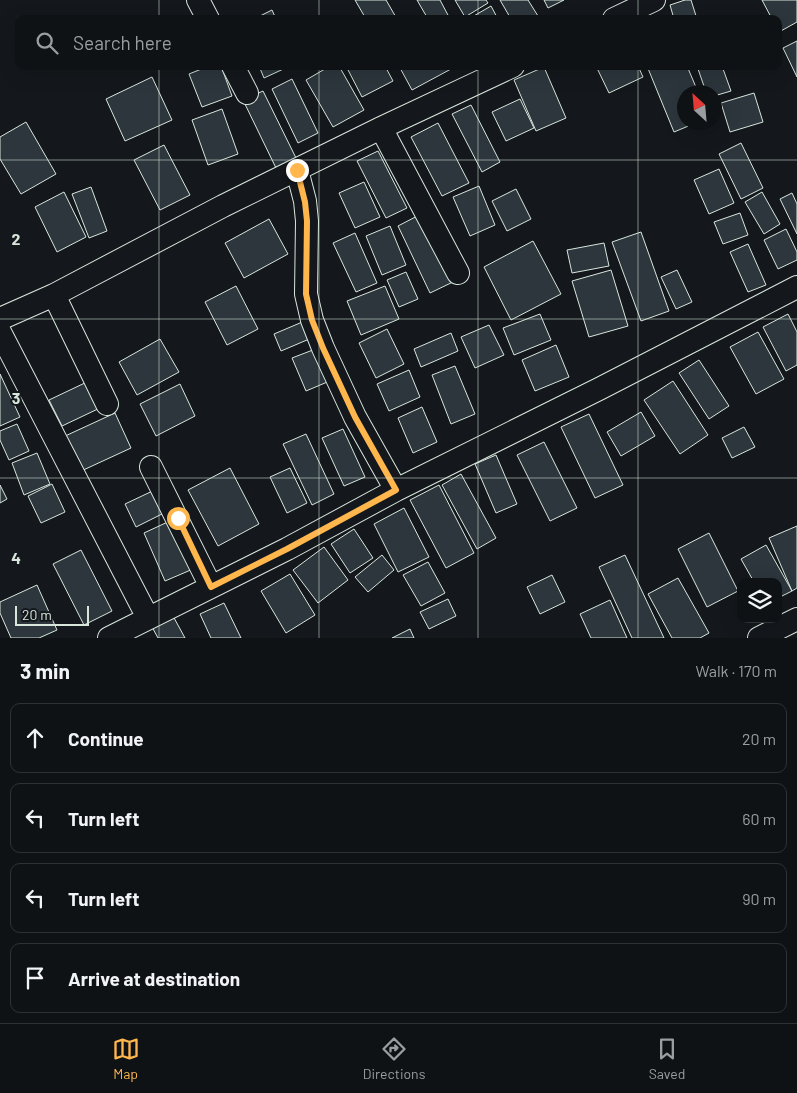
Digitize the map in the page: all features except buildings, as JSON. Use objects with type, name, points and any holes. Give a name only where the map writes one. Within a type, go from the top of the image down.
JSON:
[{"type":"street","points":[[198,0],[206,15]]},
{"type":"street","points":[[622,15],[654,0]]},
{"type":"street","points":[[235,70],[247,93]]},
{"type":"street","points":[[0,320],[54,295],[223,206],[380,128],[504,70]]},
{"type":"street","points":[[380,128],[458,273]]},
{"type":"street","points":[[297,170],[305,202],[307,221],[306,294],[312,320],[355,417],[396,490]]},
{"type":"street","points":[[109,638],[287,549],[396,490],[797,288]]},
{"type":"street","points":[[54,295],[107,404]]},
{"type":"street","points":[[0,332],[148,618]]},
{"type":"street","points":[[151,467],[211,587]]},
{"type":"street","points":[[759,638],[797,619]]},
{"type":"route","points":[[178,518],[211,587],[287,549],[396,490],[355,417],[312,320],[306,294],[307,221],[305,202],[297,170]]}]
